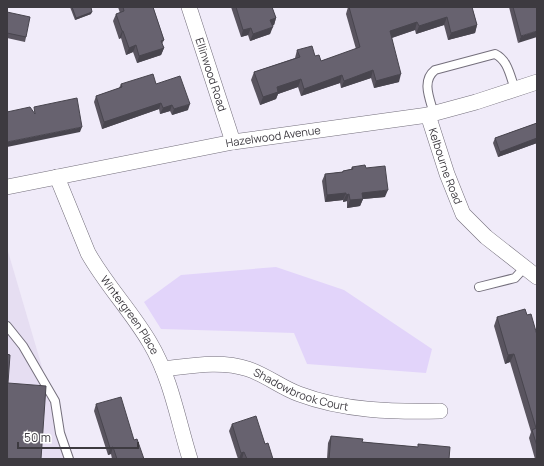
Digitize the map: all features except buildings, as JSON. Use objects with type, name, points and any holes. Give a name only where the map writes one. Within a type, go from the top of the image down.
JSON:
[{"type":"street","name":"Ellinwood Road","points":[[189,7],[233,142]]},
{"type":"street","name":"Hazelwood Avenue","points":[[7,187],[233,142],[431,115],[537,82]]},
{"type":"street","name":"Kelbourne Road","points":[[431,115],[447,174],[463,214],[486,236],[537,278]]},
{"type":"street","name":"Wintergreen Place","points":[[57,177],[88,253],[94,264],[133,316],[151,345],[163,369],[190,459]]},
{"type":"street","name":"Shadowbrook Court","points":[[163,369],[218,364],[248,369],[299,394],[346,407],[402,412],[440,411]]},
{"type":"lane","points":[[431,115],[426,82],[430,74],[435,70],[495,54],[506,62],[515,89]]},
{"type":"lane","points":[[479,287],[515,278],[525,267]]},
{"type":"lane","points":[[7,326],[22,346],[55,401],[60,433],[69,459]]},
{"type":"shaded area","points":[[7,248],[69,459],[7,459]]},
{"type":"shaded area","points":[[276,267],[344,290],[432,349],[426,373],[307,364],[294,333],[161,329],[144,302],[181,275]]}]
